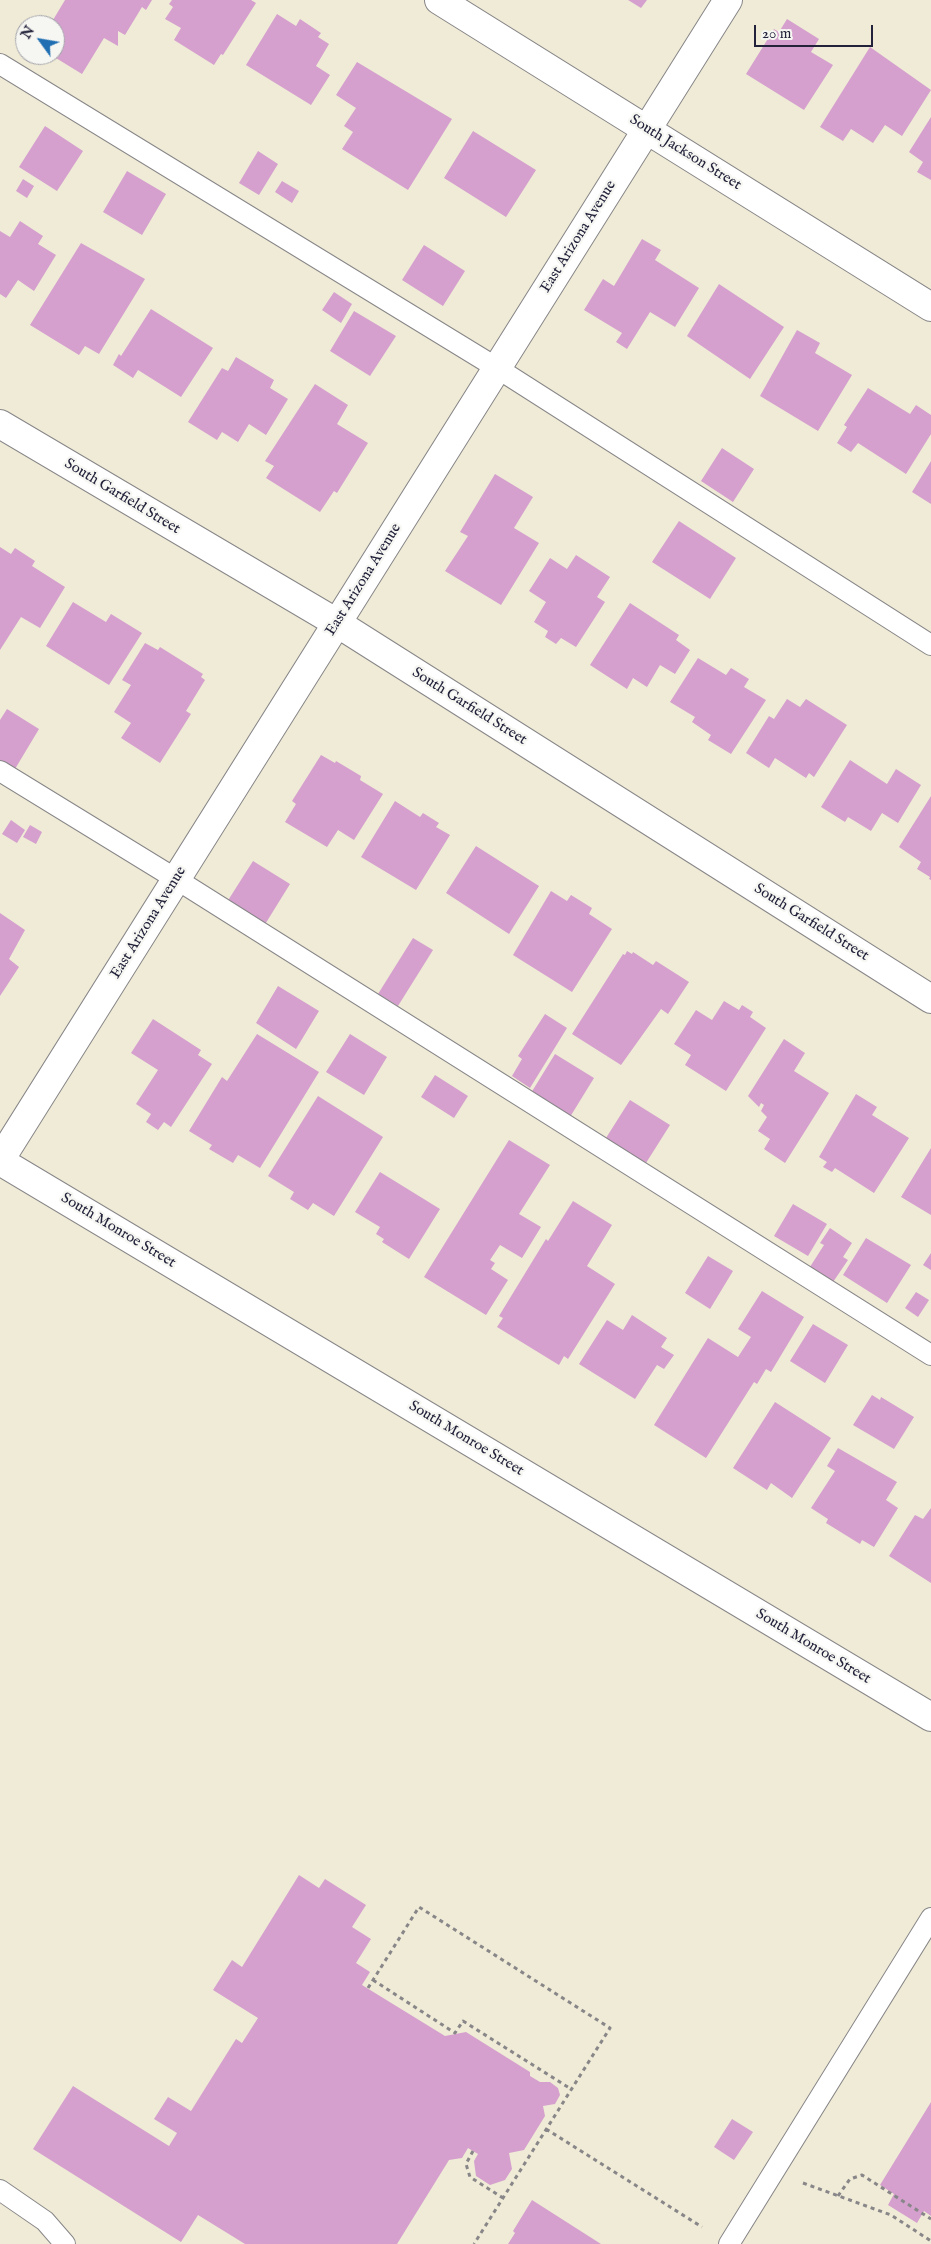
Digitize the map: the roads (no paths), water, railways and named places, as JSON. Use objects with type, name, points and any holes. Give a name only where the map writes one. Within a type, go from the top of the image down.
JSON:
[{"type":"street","name":"South Jackson Street","points":[[439,0],[931,306]]},
{"type":"street","name":"East Arizona Avenue","points":[[0,1160],[728,0]]},
{"type":"street","name":"South Garfield Street","points":[[0,424],[337,623],[931,999]]},
{"type":"street","name":"South Monroe Street","points":[[0,1160],[931,1717]]},
{"type":"lane","points":[[0,64],[497,368],[931,645]]},
{"type":"lane","points":[[0,771],[176,879],[931,1355]]},
{"type":"lane","points":[[729,2244],[931,1918]]},
{"type":"lane","points":[[0,2190],[45,2221],[65,2244]]}]
